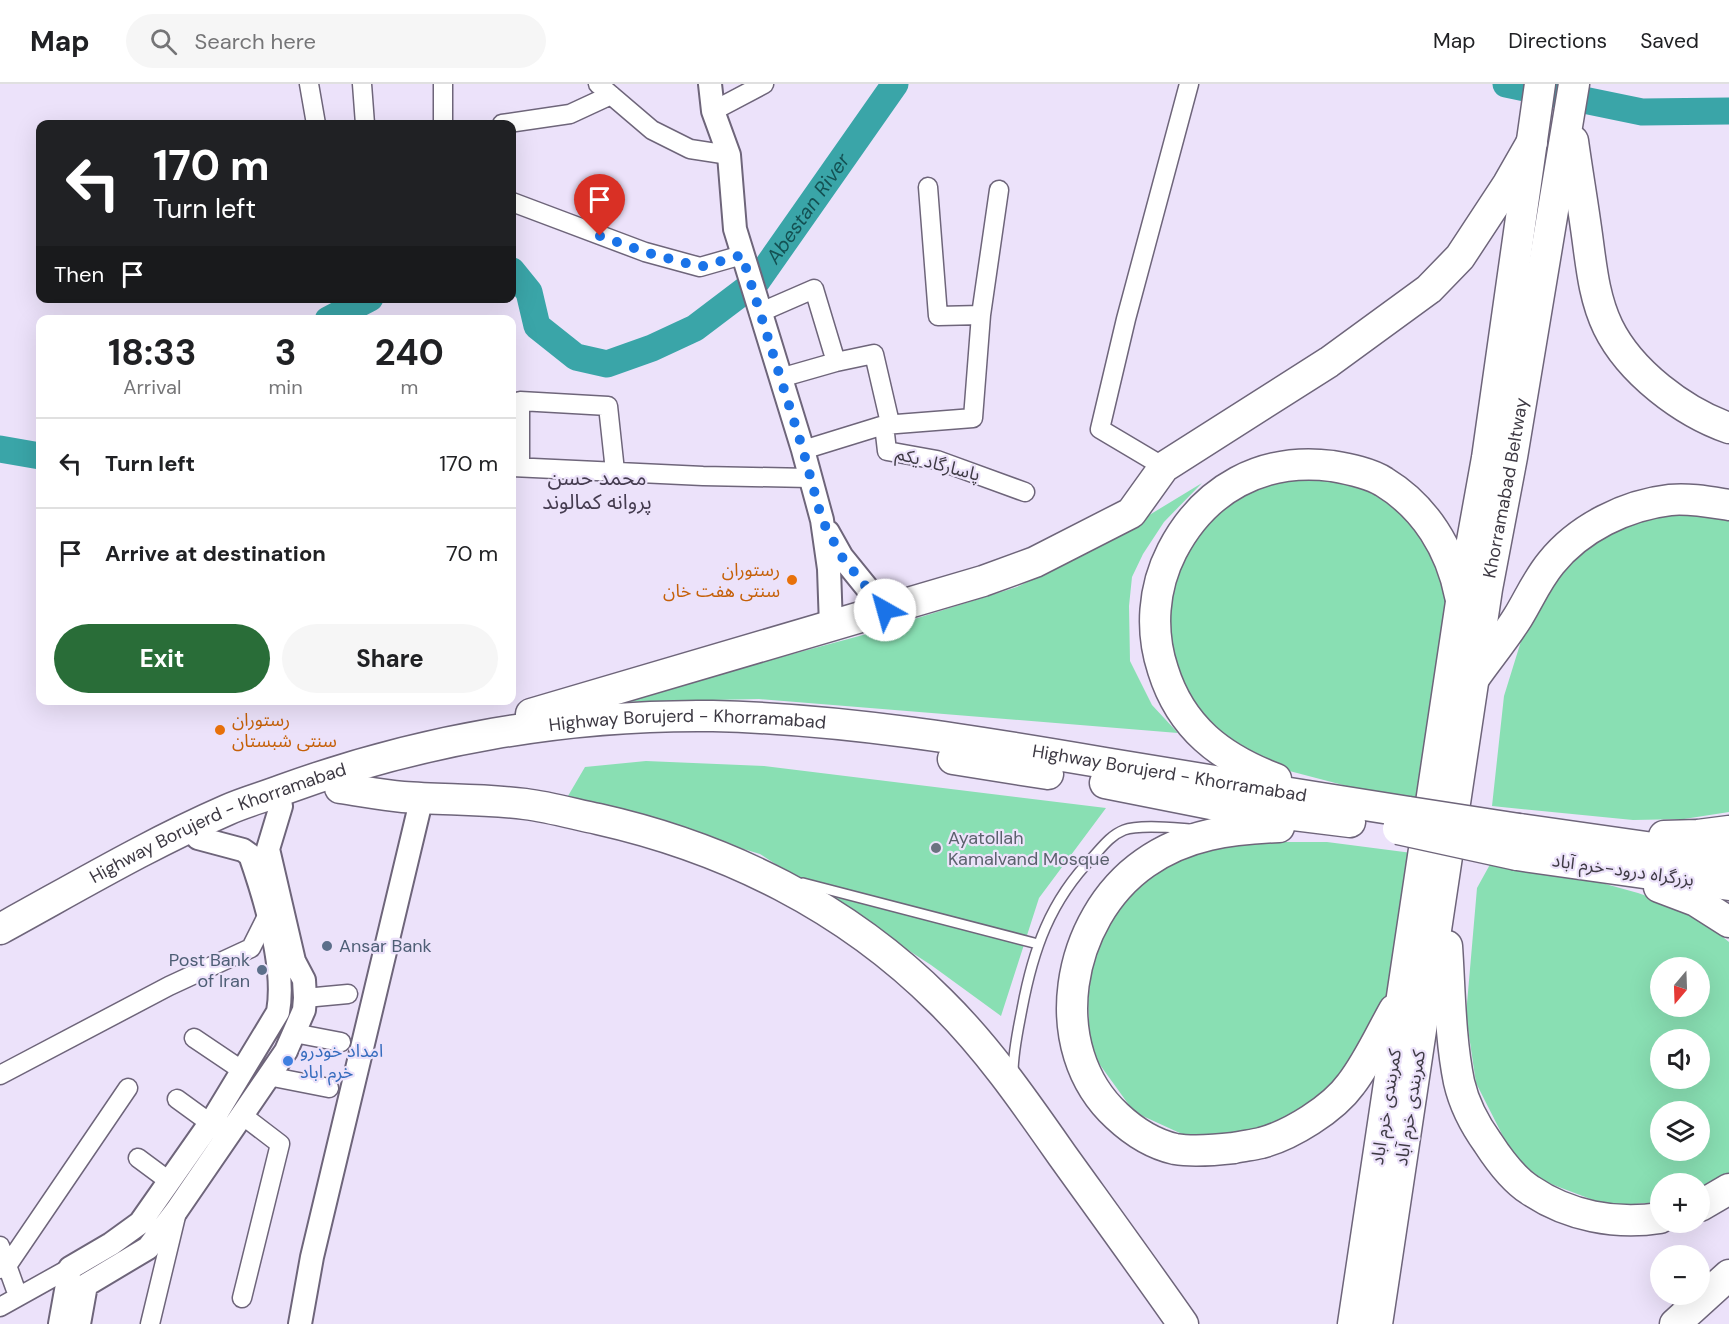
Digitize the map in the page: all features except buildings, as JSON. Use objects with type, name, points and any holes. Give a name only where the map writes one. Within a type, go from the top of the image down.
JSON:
[{"type":"highway","name":"Khorramabad Beltway","points":[[1431,891],[1461,602],[1487,458],[1540,84]]},
{"type":"highway","points":[[1571,101],[1592,281],[1608,327],[1631,360],[1662,392],[1709,422],[1729,428]]},
{"type":"highway","name":"Khorramabad Beltway","points":[[1431,891],[1472,682],[1486,589],[1514,445],[1571,101]]},
{"type":"highway","points":[[382,758],[982,581],[1035,562],[1131,513],[1164,467],[1329,362],[1429,289],[1460,257],[1508,184],[1534,128]]},
{"type":"highway","points":[[1461,602],[1450,559],[1433,528],[1409,500],[1382,480],[1350,469],[1314,464],[1279,466],[1246,477],[1222,491],[1199,510],[1182,532],[1166,563],[1158,587],[1155,624],[1158,654],[1168,688],[1181,711],[1203,737],[1226,756],[1251,770],[1394,819],[1533,844],[1641,880],[1696,902],[1729,922]]},
{"type":"highway","points":[[1472,682],[1519,616],[1536,583],[1552,561],[1570,543],[1590,529],[1616,515],[1644,505],[1672,500],[1729,505]]},
{"type":"highway","name":"Highway Borujerd - Khorramabad","points":[[0,929],[148,848],[228,810],[308,780],[382,758],[465,739],[557,724],[626,718],[778,719],[1001,745],[1394,819]]},
{"type":"highway","name":"Highway Borujerd - Khorramabad","points":[[0,945],[134,867],[198,838],[281,806],[381,776],[552,743],[706,733],[863,747],[1116,785],[1221,806],[1394,819]]},
{"type":"highway","points":[[340,788],[402,797],[526,804],[601,820],[666,838],[752,870],[828,912],[883,950],[941,1002],[986,1052],[1183,1324]]},
{"type":"highway","points":[[1394,819],[1222,831],[1167,850],[1145,862],[1124,879],[1100,910],[1084,941],[1075,971],[1071,1006],[1075,1046],[1086,1076],[1104,1104],[1138,1134],[1176,1149],[1220,1150],[1262,1143],[1309,1122],[1350,1086],[1404,993],[1431,891]]},
{"type":"highway","points":[[1533,844],[1698,835],[1729,831]]},
{"type":"highway","name":"بزرگراه درود-خرم آباد","points":[[1533,844],[1729,859]]},
{"type":"highway","name":"بزرگراه درود-خرم آباد","points":[[1533,844],[1729,885]]},
{"type":"highway","points":[[1431,891],[1459,1083],[1474,1124],[1502,1164],[1530,1190],[1568,1210],[1604,1219],[1650,1220]]},
{"type":"highway","name":"کمربندی خرم اباد","points":[[1353,1324],[1431,891]]},
{"type":"highway","name":"کمربندی خرم آباد","points":[[1377,1324],[1431,891]]},
{"type":"highway","points":[[1710,1200],[1729,1189]]},
{"type":"highway","points":[[1675,1324],[1729,1275]]},
{"type":"street","points":[[309,84],[315,120]]},
{"type":"street","points":[[362,84],[364,120]]},
{"type":"street","points":[[443,84],[443,120]]},
{"type":"street","points":[[710,84],[713,111],[729,155],[735,229],[803,450],[822,520],[829,569],[831,626]]},
{"type":"street","points":[[713,111],[764,84]]},
{"type":"street","points":[[1164,467],[1100,429],[1129,308],[1189,84]]},
{"type":"street","points":[[516,122],[570,114],[605,90],[652,130],[690,148],[729,155]]},
{"type":"street","points":[[928,187],[938,316],[981,315]]},
{"type":"street","points":[[780,378],[874,354],[887,424],[973,418],[981,315],[999,190]]},
{"type":"street","points":[[516,204],[645,252],[700,267],[742,255]]},
{"type":"street","points":[[759,313],[814,288],[836,362]]},
{"type":"street","points":[[615,471],[609,406],[520,401],[516,467],[703,476],[810,478]]},
{"type":"street","name":"پاسارگاد یکم","points":[[803,450],[887,424],[887,451],[937,460],[1025,492]]},
{"type":"street","points":[[822,520],[842,557],[885,610]]},
{"type":"street","points":[[300,1324],[314,1246],[422,797]]},
{"type":"street","points":[[0,1307],[111,1244],[140,1223],[169,1181],[268,1076],[286,1051],[304,1010],[305,998],[304,980],[294,961],[268,849],[281,806]]},
{"type":"street","points":[[79,1324],[86,1285],[148,1248],[177,1210],[225,1120],[243,1071],[278,1012],[281,995],[279,966],[250,855],[236,848],[198,838]]},
{"type":"street","points":[[0,1075],[169,986],[251,948],[267,916]]},
{"type":"street","points":[[305,998],[348,994]]},
{"type":"street","points":[[294,1033],[341,1042]]},
{"type":"street","points":[[194,1038],[243,1071]]},
{"type":"street","points":[[268,1076],[329,1088]]},
{"type":"street","points":[[3,1267],[128,1088]]},
{"type":"street","points":[[177,1099],[280,1144],[242,1298]]},
{"type":"street","points":[[138,1158],[169,1181]]},
{"type":"street","points":[[154,1323],[177,1210]]},
{"type":"street","points":[[111,1244],[129,1260]]},
{"type":"street","points":[[0,1246],[3,1267],[18,1296]]},
{"type":"street","points":[[60,1324],[70,1268]]},
{"type":"lane","points":[[1016,1093],[1013,1071],[1017,1035],[1025,992],[1038,944],[1048,919],[1063,893],[1082,868],[1107,841],[1125,830],[1163,827],[1222,831]]},
{"type":"lane","points":[[752,870],[1038,944]]},
{"type":"green space","points":[[1282,478],[1350,478],[1404,511],[1440,566],[1451,620],[1429,800],[1381,795],[1278,768],[1234,747],[1192,707],[1170,656],[1169,589],[1192,536],[1226,501]]},
{"type":"green space","points":[[1202,483],[1164,522],[1143,554],[1132,577],[1129,606],[1130,661],[1152,705],[1178,733],[759,699],[615,702],[863,635],[1017,587],[1090,551]]},
{"type":"green space","points":[[1671,510],[1729,517],[1729,812],[1684,819],[1633,820],[1492,806],[1504,696],[1526,625],[1546,587],[1601,537]]},
{"type":"green space","points":[[646,761],[764,766],[1106,808],[1039,898],[1001,1016],[931,965],[760,854],[568,796],[585,767]]},
{"type":"green space","points":[[1250,842],[1327,842],[1412,853],[1385,1015],[1347,1081],[1295,1122],[1195,1140],[1134,1112],[1090,1051],[1088,1000],[1092,969],[1098,939],[1131,892],[1154,873],[1194,854]]},
{"type":"green space","points":[[1493,859],[1580,877],[1638,893],[1692,912],[1729,942],[1729,1174],[1725,1179],[1710,1185],[1710,1173],[1650,1173],[1650,1203],[1609,1206],[1543,1181],[1512,1154],[1476,1083],[1466,1015],[1477,888]]},
{"type":"waterway","name":"Abestan River","points":[[516,276],[529,292],[537,326],[576,357],[607,364],[652,348],[695,328],[757,281],[895,84]]},
{"type":"waterway","name":"Abestan River","points":[[1506,84],[1642,112],[1729,111]]},
{"type":"waterway","name":"Abestan River","points":[[338,315],[360,303]]},
{"type":"waterway","name":"Abestan River","points":[[0,449],[36,455]]},
{"type":"place","name":"رستوران سنتی هفت خان","points":[[792,580]]},
{"type":"place","name":"رستوران سنتی شبستان","points":[[220,730]]},
{"type":"place","name":"Ayatollah Kamalvand Mosque","points":[[936,848]]},
{"type":"place","name":"Ansar Bank","points":[[327,946]]},
{"type":"place","name":"Post Bank of Iran","points":[[262,970]]},
{"type":"place","name":"امداد خودرو خرم اباد","points":[[288,1061]]},
{"type":"district","name":"محمد حسن پروانه کمالوند","points":[[597,490]]},
{"type":"route","points":[[600,236],[645,252],[700,267],[742,255],[803,450],[822,520],[842,557],[885,610]]}]
